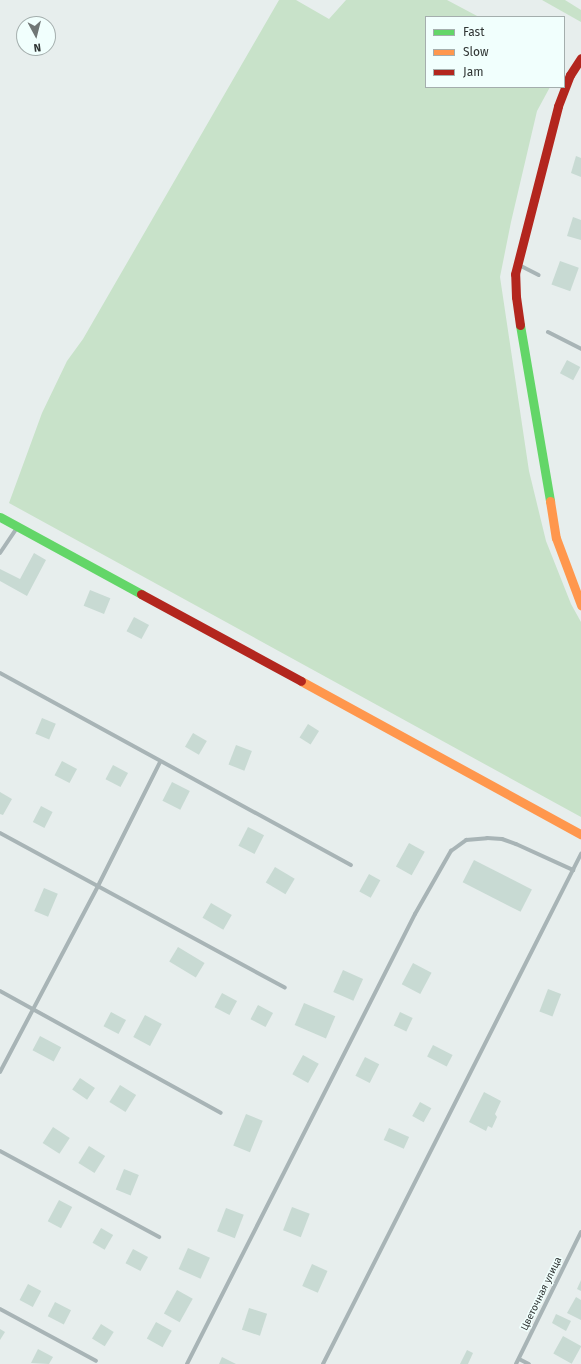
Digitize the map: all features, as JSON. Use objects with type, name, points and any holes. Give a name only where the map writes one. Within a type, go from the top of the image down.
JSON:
[{"type":"street","points":[[565,88],[570,75],[581,58]]},
{"type":"street","points":[[565,88],[558,106],[516,263],[515,274],[516,297],[556,538],[581,605]]},
{"type":"street","points":[[0,517],[581,834]]},
{"type":"lane","points":[[516,263],[539,275]]},
{"type":"lane","points":[[548,332],[581,348]]},
{"type":"lane","points":[[0,553],[18,528]]},
{"type":"lane","points":[[0,673],[351,866]]},
{"type":"lane","points":[[0,1072],[98,886],[160,762]]},
{"type":"lane","points":[[0,832],[284,988]]},
{"type":"lane","points":[[187,1364],[415,914],[451,851],[466,840],[487,838],[502,839],[573,870]]},
{"type":"lane","points":[[323,1364],[581,854]]},
{"type":"lane","points":[[0,991],[222,1113]]},
{"type":"lane","points":[[0,1151],[159,1237]]},
{"type":"lane","name":"Цветочная улица","points":[[516,1364],[581,1232]]},
{"type":"lane","points":[[0,1309],[96,1361]]},
{"type":"lane","points":[[519,1359],[529,1364]]},
{"type":"green space","points":[[279,0],[296,0],[329,19],[346,0],[447,0],[477,16],[425,16],[425,88],[549,88],[537,111],[511,222],[500,277],[529,471],[546,541],[571,604],[581,622],[581,817],[9,503],[42,413],[67,361],[83,339]]},
{"type":"green space","points":[[542,0],[565,0],[581,10],[581,22]]},
{"type":"building","points":[[576,156],[581,158],[581,177],[571,173]]},
{"type":"building","points":[[573,217],[581,220],[581,240],[567,236]]},
{"type":"building","points":[[560,261],[579,268],[570,291],[551,284]]},
{"type":"building","points":[[567,360],[580,367],[573,380],[560,373]]},
{"type":"building","points":[[34,553],[46,560],[27,596],[0,581],[0,569],[20,579]]},
{"type":"building","points":[[90,590],[110,598],[104,614],[84,606]]},
{"type":"building","points":[[134,617],[149,625],[141,639],[126,631]]},
{"type":"building","points":[[42,718],[56,724],[49,740],[35,734]]},
{"type":"building","points":[[308,724],[319,731],[311,744],[300,738]]},
{"type":"building","points":[[193,733],[207,741],[199,755],[185,747]]},
{"type":"building","points":[[236,745],[252,751],[244,771],[228,765]]},
{"type":"building","points":[[62,761],[77,769],[69,783],[54,775]]},
{"type":"building","points":[[113,765],[128,773],[120,787],[105,779]]},
{"type":"building","points":[[172,782],[190,791],[180,810],[162,801]]},
{"type":"building","points":[[0,792],[12,799],[3,815],[0,814]]},
{"type":"building","points":[[41,806],[53,812],[44,828],[33,822]]},
{"type":"building","points":[[248,827],[264,835],[255,854],[238,846]]},
{"type":"building","points":[[409,843],[425,852],[412,875],[396,867]]},
{"type":"building","points":[[474,860],[532,890],[521,912],[463,882]]},
{"type":"building","points":[[275,867],[295,879],[285,894],[266,882]]},
{"type":"building","points":[[369,874],[380,880],[371,898],[359,891]]},
{"type":"building","points":[[44,888],[58,894],[48,917],[34,911]]},
{"type":"building","points":[[211,903],[232,915],[223,930],[202,918]]},
{"type":"building","points":[[178,947],[205,963],[196,978],[169,962]]},
{"type":"building","points":[[413,963],[432,973],[420,994],[402,984]]},
{"type":"building","points":[[343,970],[363,979],[353,1001],[333,992]]},
{"type":"building","points":[[548,989],[561,994],[552,1016],[539,1011]]},
{"type":"building","points":[[222,993],[237,1001],[229,1015],[214,1007]]},
{"type":"building","points":[[304,1003],[335,1016],[326,1038],[295,1025]]},
{"type":"building","points":[[258,1005],[273,1013],[265,1027],[250,1019]]},
{"type":"building","points":[[111,1012],[126,1020],[118,1034],[103,1026]]},
{"type":"building","points":[[400,1012],[413,1018],[406,1032],[394,1026]]},
{"type":"building","points":[[145,1015],[162,1024],[150,1046],[133,1037]]},
{"type":"building","points":[[40,1036],[61,1047],[54,1061],[32,1050]]},
{"type":"building","points":[[433,1045],[453,1055],[447,1067],[427,1057]]},
{"type":"building","points":[[303,1055],[319,1064],[308,1083],[292,1074]]},
{"type":"building","points":[[365,1057],[379,1064],[370,1083],[355,1076]]},
{"type":"building","points":[[80,1078],[95,1088],[87,1100],[72,1090]]},
{"type":"building","points":[[120,1085],[136,1095],[126,1112],[109,1102]]},
{"type":"building","points":[[484,1092],[501,1101],[495,1114],[497,1117],[492,1128],[488,1126],[486,1131],[469,1122]]},
{"type":"building","points":[[420,1102],[431,1108],[424,1122],[412,1116]]},
{"type":"building","points":[[246,1114],[263,1121],[250,1152],[233,1146]]},
{"type":"building","points":[[53,1127],[70,1138],[59,1154],[43,1143]]},
{"type":"building","points":[[389,1128],[409,1137],[404,1149],[384,1140]]},
{"type":"building","points":[[89,1146],[105,1156],[95,1173],[78,1163]]},
{"type":"building","points":[[124,1169],[139,1175],[131,1195],[116,1189]]},
{"type":"building","points":[[59,1200],[72,1207],[61,1228],[48,1221]]},
{"type":"building","points":[[292,1207],[310,1214],[301,1237],[283,1230]]},
{"type":"building","points":[[226,1208],[244,1215],[235,1238],[217,1231]]},
{"type":"building","points":[[101,1228],[113,1235],[105,1250],[92,1243]]},
{"type":"building","points":[[188,1248],[210,1258],[201,1279],[179,1269]]},
{"type":"building","points":[[133,1249],[148,1257],[140,1271],[125,1263]]},
{"type":"building","points":[[312,1264],[328,1271],[318,1293],[302,1286]]},
{"type":"building","points":[[581,1280],[581,1291],[577,1289]]},
{"type":"building","points":[[28,1284],[41,1291],[33,1307],[20,1300]]},
{"type":"building","points":[[177,1290],[193,1299],[180,1322],[164,1314]]},
{"type":"building","points":[[576,1297],[581,1300],[581,1320],[567,1313]]},
{"type":"building","points":[[55,1302],[71,1310],[64,1324],[48,1316]]},
{"type":"building","points":[[249,1308],[267,1314],[260,1336],[242,1330]]},
{"type":"building","points":[[556,1314],[571,1321],[566,1331],[552,1323]]},
{"type":"building","points":[[156,1322],[172,1331],[163,1347],[147,1339]]},
{"type":"building","points":[[101,1324],[114,1332],[105,1346],[92,1338]]},
{"type":"building","points":[[0,1329],[5,1332],[0,1340]]},
{"type":"building","points":[[563,1336],[581,1346],[572,1364],[553,1353]]},
{"type":"building","points":[[38,1349],[53,1357],[49,1364],[31,1363]]},
{"type":"building","points":[[467,1350],[473,1353],[468,1364],[460,1364]]},
{"type":"building","points":[[222,1357],[236,1364],[219,1364]]},
{"type":"traffic: fast","points":[[520,325],[550,501]]},
{"type":"traffic: fast","points":[[0,517],[141,594]]},
{"type":"traffic: slow","points":[[550,501],[556,538],[581,605]]},
{"type":"traffic: slow","points":[[301,681],[581,834]]},
{"type":"traffic: jam","points":[[565,88],[570,75],[581,58]]},
{"type":"traffic: jam","points":[[520,325],[516,297],[515,274],[558,106],[565,88]]},
{"type":"traffic: jam","points":[[141,594],[301,681]]}]
